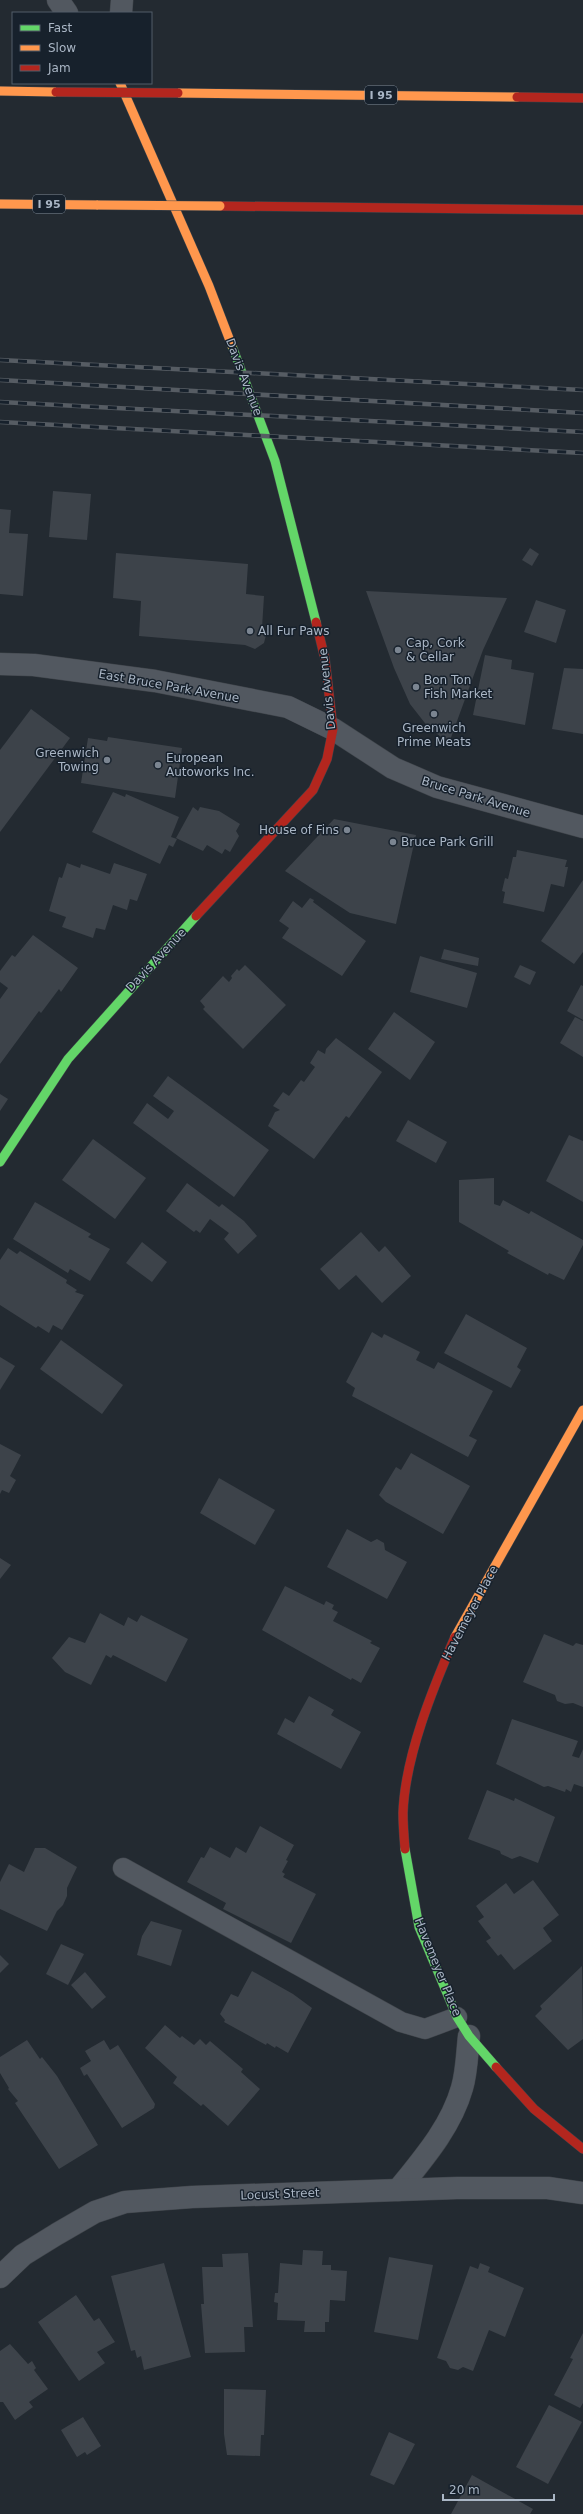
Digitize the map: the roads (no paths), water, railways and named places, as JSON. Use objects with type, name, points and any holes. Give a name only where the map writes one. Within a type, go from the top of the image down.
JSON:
[{"type":"main road","name":"Davis Avenue","points":[[0,1162],[68,1059],[128,990],[313,790],[327,759],[333,730],[325,659],[275,461],[209,286],[121,84]]},
{"type":"main road","name":"I 95","points":[[0,91],[583,98]]},
{"type":"main road","name":"I 95","points":[[0,204],[583,210]]},
{"type":"main road","name":"Havemeyer Place","points":[[583,1410],[457,1633],[430,1695],[411,1763],[403,1812],[406,1864],[419,1928],[457,2017],[469,2036],[534,2109],[583,2149]]},
{"type":"street","points":[[58,0],[67,12]]},
{"type":"street","points":[[121,12],[122,0]]},
{"type":"street","name":"East Bruce Park Avenue","points":[[0,664],[34,665],[154,681],[288,707],[333,730]]},
{"type":"street","name":"Bruce Park Avenue","points":[[333,730],[393,768],[437,787],[583,827]]},
{"type":"street","points":[[398,2190],[431,2149],[449,2117],[462,2089],[469,2036]]},
{"type":"street","name":"Locust Street","points":[[0,2277],[23,2255],[57,2234],[95,2212],[125,2202],[398,2190],[548,2188],[583,2192]]},
{"type":"lane","points":[[123,1868],[412,2027],[425,2029],[457,2017]]},
{"type":"railway","points":[[0,360],[583,390]]},
{"type":"railway","points":[[0,380],[583,413]]},
{"type":"railway","points":[[0,402],[583,432]]},
{"type":"railway","points":[[0,422],[583,453]]},
{"type":"place","name":"All Fur Paws","points":[[250,631]]},
{"type":"place","name":"Cap, Cork & Cellar","points":[[398,650]]},
{"type":"place","name":"Bon Ton Fish Market","points":[[416,687]]},
{"type":"place","name":"Greenwich Prime Meats","points":[[434,714]]},
{"type":"place","name":"Greenwich Towing","points":[[107,760]]},
{"type":"place","name":"European Autoworks Inc.","points":[[158,765]]},
{"type":"place","name":"House of Fins","points":[[347,830]]},
{"type":"place","name":"Bruce Park Grill","points":[[393,842]]}]
